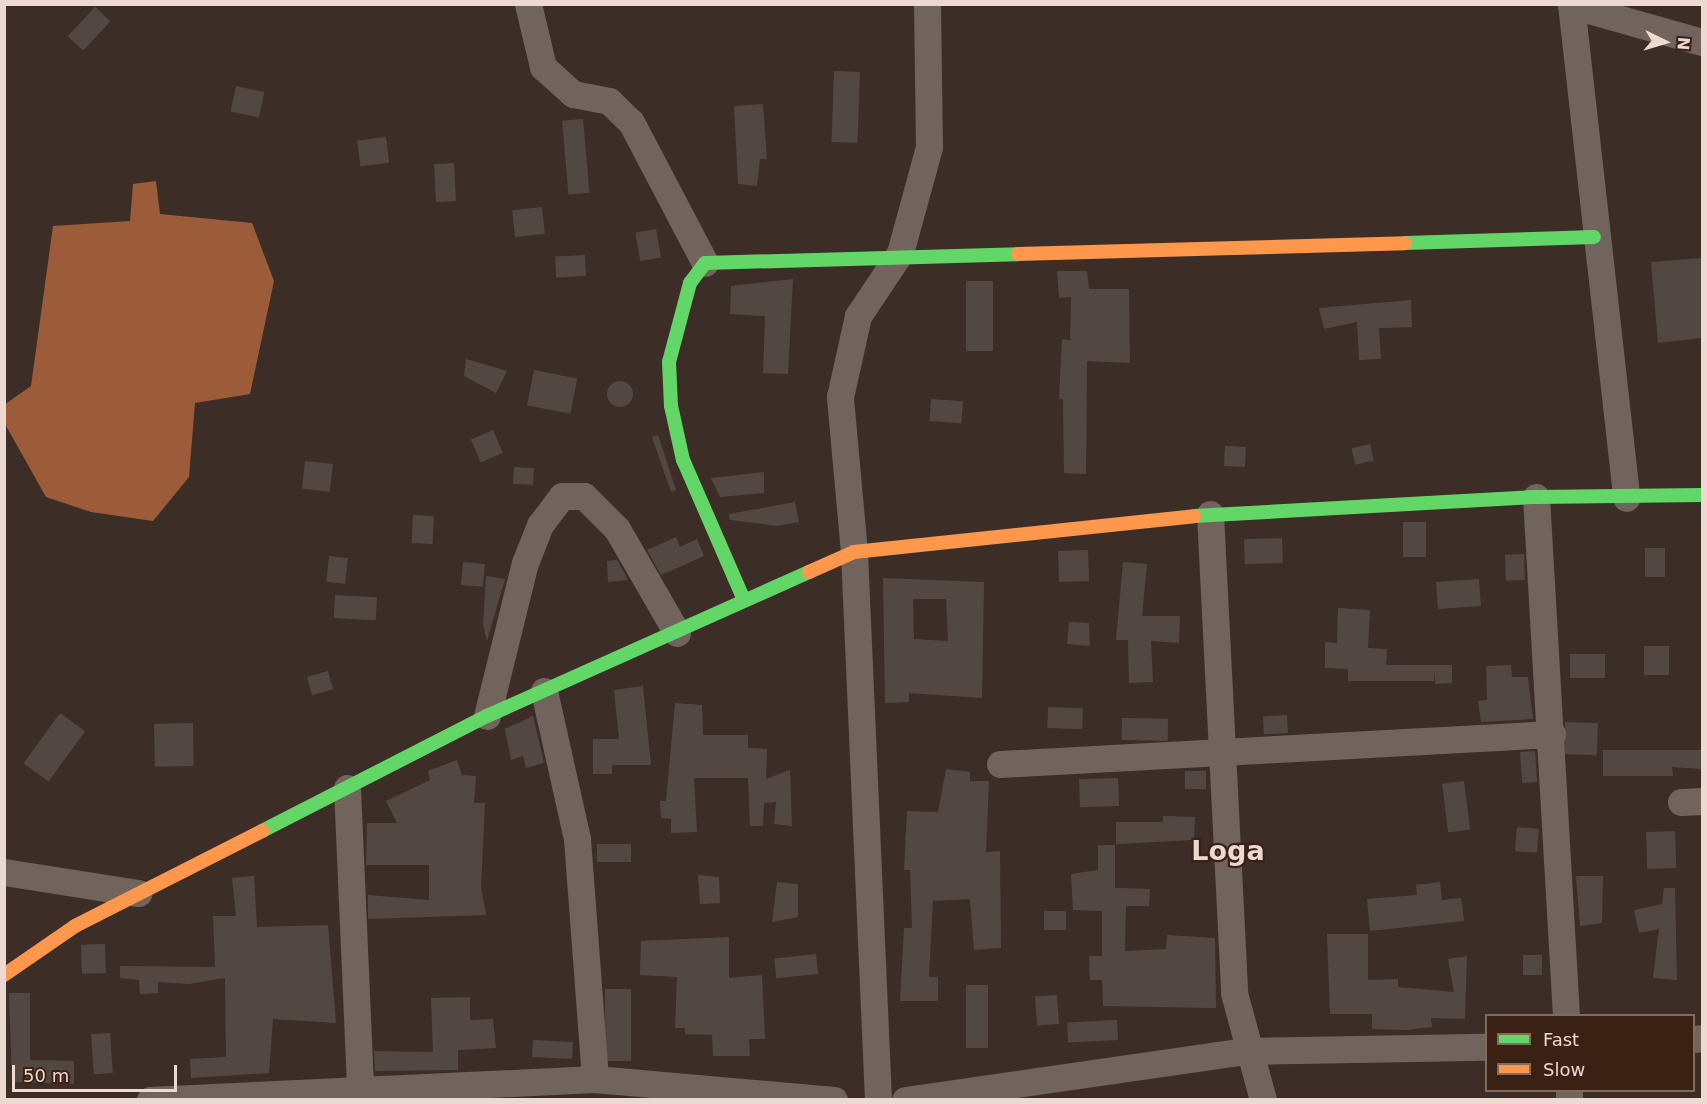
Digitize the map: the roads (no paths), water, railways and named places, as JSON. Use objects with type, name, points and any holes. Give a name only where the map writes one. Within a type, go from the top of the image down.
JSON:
[{"type":"main road","points":[[744,600],[683,460],[671,406],[671,351],[690,283],[705,263],[900,253],[1594,237]]},
{"type":"main road","points":[[4,975],[75,926],[487,716],[854,552],[1210,514],[1536,497],[1626,498],[1702,495]]},
{"type":"street","points":[[528,4],[543,66],[573,94],[609,101],[631,122],[705,263]]},
{"type":"street","points":[[878,1100],[854,552],[840,397],[858,316],[900,253],[928,147],[927,4]]},
{"type":"street","points":[[1626,498],[1594,237],[1571,5],[1702,42]]},
{"type":"street","points":[[487,716],[525,563],[540,525],[562,495],[584,496],[617,529],[677,633]]},
{"type":"street","points":[[1536,497],[1552,734],[1566,1014]]},
{"type":"street","points":[[1210,514],[1234,993],[1247,1051],[1263,1100]]},
{"type":"street","points":[[544,691],[578,839],[595,1078]]},
{"type":"street","points":[[1000,764],[1552,734]]},
{"type":"street","points":[[346,788],[360,1089]]},
{"type":"street","points":[[4,872],[138,893]]},
{"type":"street","points":[[905,1100],[1048,1089],[1247,1051],[1485,1047]]},
{"type":"street","points":[[150,1100],[360,1089],[463,1092],[595,1078],[834,1100]]},
{"type":"district","name":"Loga","points":[[1228,851]]}]
